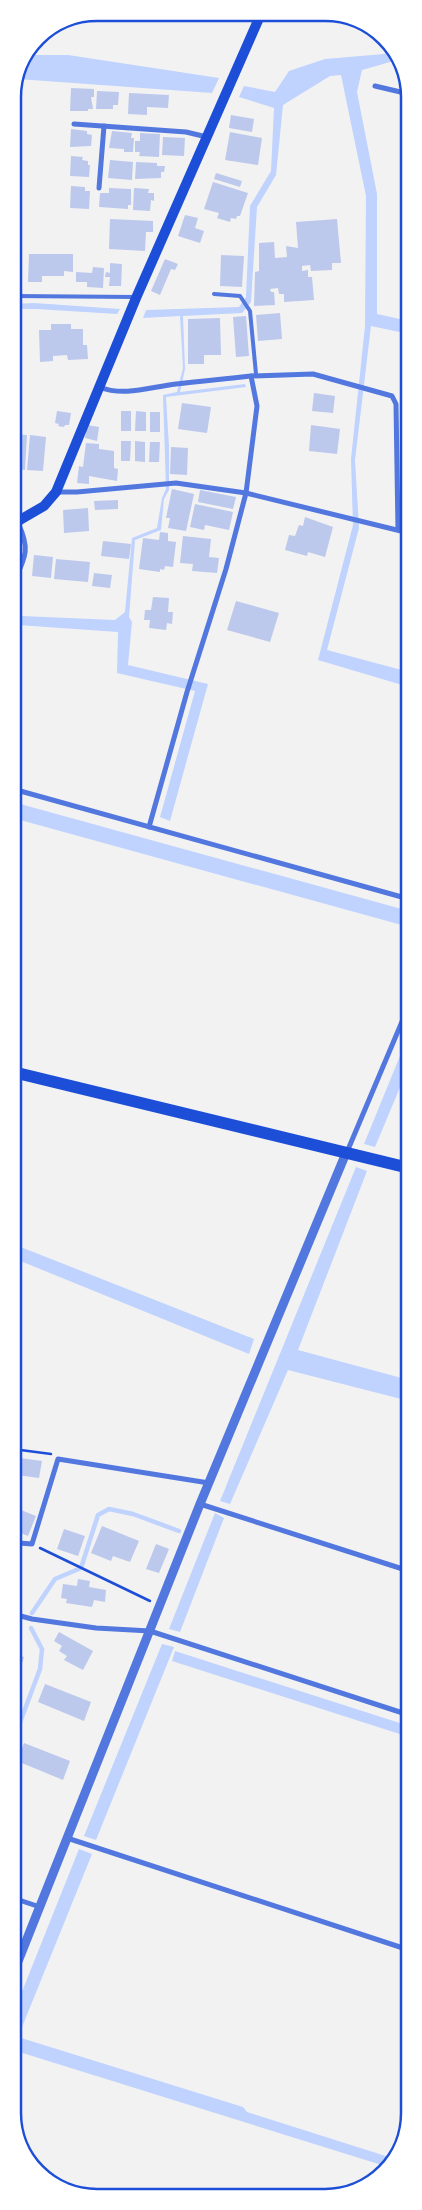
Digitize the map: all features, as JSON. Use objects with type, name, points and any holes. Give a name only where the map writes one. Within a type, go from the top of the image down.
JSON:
[{"type":"main road","points":[[21,520],[44,506],[56,492],[136,298],[258,21]]},
{"type":"main road","points":[[21,1074],[401,1166]]},
{"type":"street","points":[[374,86],[401,92]]},
{"type":"street","points":[[74,124],[186,132],[207,137]]},
{"type":"street","points":[[99,188],[104,126]]},
{"type":"street","points":[[99,387],[112,392],[142,390],[253,375],[313,374],[392,396],[396,404],[398,530]]},
{"type":"street","points":[[149,827],[187,692],[226,569],[246,493],[257,406],[253,375]]},
{"type":"street","points":[[56,492],[77,492],[176,483],[246,493],[401,531]]},
{"type":"street","points":[[21,536],[27,547],[21,566]]},
{"type":"street","points":[[21,791],[401,897]]},
{"type":"street","points":[[21,1954],[200,1504],[401,1024]]},
{"type":"street","points":[[21,1543],[32,1544],[58,1459],[209,1483]]},
{"type":"street","points":[[200,1504],[401,1568]]},
{"type":"street","points":[[21,1616],[96,1628],[150,1631],[401,1712]]},
{"type":"street","points":[[67,1838],[401,1947]]},
{"type":"street","points":[[21,1901],[40,1907]]},
{"type":"lane","points":[[214,294],[240,296],[250,312],[253,375]]},
{"type":"lane","points":[[21,296],[136,298]]},
{"type":"path","points":[[21,1450],[52,1454],[58,1459]]},
{"type":"path","points":[[32,1544],[82,1570],[160,1606]]},
{"type":"water","points":[[387,53],[392,62],[362,70],[357,92],[377,194],[377,314],[401,319],[401,332],[371,326],[355,460],[359,528],[327,650],[401,670],[401,685],[318,660],[353,525],[351,459],[365,326],[366,196],[341,75],[330,76],[283,105],[276,175],[257,207],[251,302],[242,313],[183,316],[185,369],[180,392],[245,384],[246,387],[166,397],[169,490],[164,499],[161,530],[135,540],[129,617],[132,622],[128,665],[208,684],[170,821],[160,817],[195,691],[117,673],[118,632],[21,625],[21,618],[22,616],[115,620],[125,612],[132,538],[157,528],[162,498],[166,489],[163,395],[177,392],[183,368],[180,316],[143,318],[146,310],[239,307],[246,297],[250,206],[271,171],[274,108],[239,97],[244,86],[275,92],[289,71],[325,59]]},
{"type":"water","points":[[34,55],[68,55],[219,78],[212,93],[24,79]]},
{"type":"water","points":[[21,304],[120,309],[117,314],[21,309]]},
{"type":"water","points":[[21,804],[401,909],[401,925],[21,820]]},
{"type":"water","points":[[401,1054],[401,1085],[375,1147],[364,1144]]},
{"type":"water","points":[[356,1167],[367,1171],[298,1350],[401,1378],[401,1399],[288,1370],[230,1504],[220,1501]]},
{"type":"water","points":[[21,1247],[254,1339],[249,1354],[21,1261]]},
{"type":"water","points":[[215,1513],[224,1518],[180,1632],[169,1629]]},
{"type":"water","points":[[162,1644],[174,1647],[96,1840],[84,1836]]},
{"type":"water","points":[[175,1651],[401,1723],[401,1734],[172,1661]]},
{"type":"water","points":[[79,1849],[92,1854],[21,2030],[21,1994]]},
{"type":"water","points":[[21,2038],[243,2107],[247,2112],[387,2156],[380,2165],[21,2052]]},
{"type":"building","points":[[71,88],[94,89],[94,97],[91,97],[93,109],[88,109],[88,111],[70,111]]},
{"type":"building","points":[[97,91],[119,92],[118,105],[113,105],[113,109],[96,109]]},
{"type":"building","points":[[129,93],[169,95],[168,108],[147,107],[147,115],[128,114]]},
{"type":"building","points":[[231,115],[254,119],[252,132],[229,128]]},
{"type":"building","points":[[71,129],[87,131],[87,134],[92,135],[91,146],[70,147]]},
{"type":"building","points":[[112,131],[132,133],[131,138],[134,138],[133,152],[109,148]]},
{"type":"building","points":[[230,132],[262,138],[258,165],[225,160]]},
{"type":"building","points":[[140,133],[160,134],[159,157],[139,156],[140,152],[135,152],[135,141],[140,141]]},
{"type":"building","points":[[163,137],[185,138],[184,156],[162,155]]},
{"type":"building","points":[[71,156],[83,157],[82,160],[88,161],[88,165],[90,165],[89,177],[70,176]]},
{"type":"building","points":[[110,160],[133,162],[132,180],[108,178]]},
{"type":"building","points":[[136,162],[157,163],[157,166],[165,166],[164,172],[161,172],[161,178],[135,179]]},
{"type":"building","points":[[216,173],[242,181],[240,187],[214,179]]},
{"type":"building","points":[[213,182],[248,193],[240,216],[237,216],[236,219],[231,218],[230,222],[217,218],[219,213],[204,209]]},
{"type":"building","points":[[71,186],[85,187],[85,191],[90,191],[89,209],[70,208]]},
{"type":"building","points":[[109,188],[131,189],[131,205],[128,205],[128,209],[99,207],[100,193],[109,193]]},
{"type":"building","points":[[134,188],[149,189],[148,193],[154,193],[154,201],[151,200],[150,211],[133,210]]},
{"type":"building","points":[[185,215],[198,218],[195,228],[204,231],[200,243],[178,236]]},
{"type":"building","points":[[110,219],[153,221],[153,232],[146,232],[145,251],[109,249]]},
{"type":"building","points":[[337,219],[341,263],[332,263],[332,270],[311,271],[310,265],[302,266],[302,271],[308,270],[308,277],[312,277],[314,300],[284,302],[284,294],[279,294],[278,288],[270,289],[271,292],[274,292],[275,305],[254,306],[255,272],[259,271],[259,243],[274,242],[275,258],[287,257],[286,246],[298,248],[296,222]]},
{"type":"building","points":[[29,254],[73,254],[73,272],[64,271],[64,276],[42,276],[42,282],[28,282]]},
{"type":"building","points":[[221,255],[244,256],[242,287],[220,286]]},
{"type":"building","points":[[165,259],[178,264],[175,270],[171,269],[160,295],[151,291]]},
{"type":"building","points":[[110,263],[122,264],[121,286],[109,286],[110,277],[105,277],[106,272],[110,273]]},
{"type":"building","points":[[93,267],[104,268],[103,288],[87,287],[87,282],[76,282],[76,272],[92,273]]},
{"type":"building","points":[[280,313],[282,339],[258,341],[256,315]]},
{"type":"building","points":[[246,316],[249,356],[236,357],[233,317]]},
{"type":"building","points":[[220,318],[221,355],[204,355],[204,364],[188,364],[188,319]]},
{"type":"building","points":[[51,324],[71,324],[71,329],[83,329],[83,345],[87,345],[88,359],[68,360],[67,355],[53,356],[53,361],[40,362],[39,330],[51,330]]},
{"type":"building","points":[[314,393],[335,396],[333,413],[312,411]]},
{"type":"building","points":[[182,403],[211,407],[207,433],[178,429]]},
{"type":"building","points":[[57,411],[71,413],[69,425],[64,427],[58,426],[59,424],[55,423]]},
{"type":"building","points":[[121,411],[131,411],[131,431],[121,431]]},
{"type":"building","points":[[136,411],[146,412],[146,431],[135,431]]},
{"type":"building","points":[[150,412],[160,412],[160,432],[150,432]]},
{"type":"building","points":[[87,425],[99,427],[97,441],[85,438]]},
{"type":"building","points":[[311,425],[340,429],[337,454],[309,451]]},
{"type":"building","points":[[21,435],[27,435],[25,470],[21,470]]},
{"type":"building","points":[[30,435],[46,437],[43,471],[27,470]]},
{"type":"building","points":[[121,441],[131,441],[130,461],[121,461]]},
{"type":"building","points":[[135,441],[145,442],[145,462],[135,461]]},
{"type":"building","points":[[150,442],[160,442],[159,462],[149,462]]},
{"type":"building","points":[[86,443],[99,444],[99,449],[114,451],[114,468],[118,469],[117,481],[89,476],[89,484],[77,483],[79,466],[83,467]]},
{"type":"building","points":[[171,447],[188,448],[187,475],[170,474]]},
{"type":"building","points":[[172,489],[194,494],[186,531],[168,528],[170,518],[166,518]]},
{"type":"building","points":[[200,490],[236,497],[233,509],[198,502]]},
{"type":"building","points":[[118,500],[118,509],[95,510],[94,501]]},
{"type":"building","points":[[195,504],[233,512],[229,530],[205,525],[204,530],[190,527]]},
{"type":"building","points":[[88,508],[89,531],[64,533],[63,510]]},
{"type":"building","points":[[305,517],[333,527],[325,557],[308,552],[307,556],[285,550],[289,535],[295,536],[299,525],[303,526]]},
{"type":"building","points":[[160,532],[168,533],[168,541],[176,542],[173,567],[165,566],[164,570],[160,569],[160,572],[139,569],[143,538],[159,540]]},
{"type":"building","points":[[183,536],[211,539],[209,557],[219,558],[217,573],[192,571],[193,564],[180,563]]},
{"type":"building","points":[[103,541],[131,544],[129,559],[101,556]]},
{"type":"building","points":[[34,555],[53,557],[51,578],[32,576]]},
{"type":"building","points":[[56,559],[90,562],[88,582],[54,579]]},
{"type":"building","points":[[94,573],[112,575],[110,588],[92,586]]},
{"type":"building","points":[[153,597],[169,598],[168,612],[173,612],[172,624],[167,623],[166,630],[149,628],[150,620],[144,620],[145,610],[151,610]]},
{"type":"building","points":[[236,601],[279,613],[270,642],[227,630]]},
{"type":"building","points":[[21,1458],[42,1461],[39,1478],[21,1476]]},
{"type":"building","points":[[21,1510],[36,1516],[28,1536],[21,1533]]},
{"type":"building","points":[[102,1526],[139,1541],[130,1562],[113,1556],[111,1561],[91,1553]]},
{"type":"building","points":[[64,1529],[85,1536],[78,1556],[57,1549]]},
{"type":"building","points":[[156,1544],[169,1549],[159,1573],[146,1569]]},
{"type":"building","points":[[78,1579],[90,1581],[89,1587],[106,1590],[105,1602],[94,1600],[92,1607],[66,1603],[67,1599],[61,1598],[63,1584],[77,1586]]},
{"type":"building","points":[[59,1632],[93,1651],[83,1670],[64,1660],[67,1656],[59,1651],[62,1646],[54,1641]]},
{"type":"building","points":[[45,1684],[91,1702],[84,1721],[38,1702]]},
{"type":"building","points":[[24,1743],[70,1761],[63,1780],[21,1763],[21,1751]]},
{"type":"waterway","points":[[32,1613],[55,1579],[81,1568],[98,1515],[109,1509],[133,1514],[179,1531]]},
{"type":"waterway","points":[[21,1720],[40,1669],[42,1649],[31,1628]]}]
